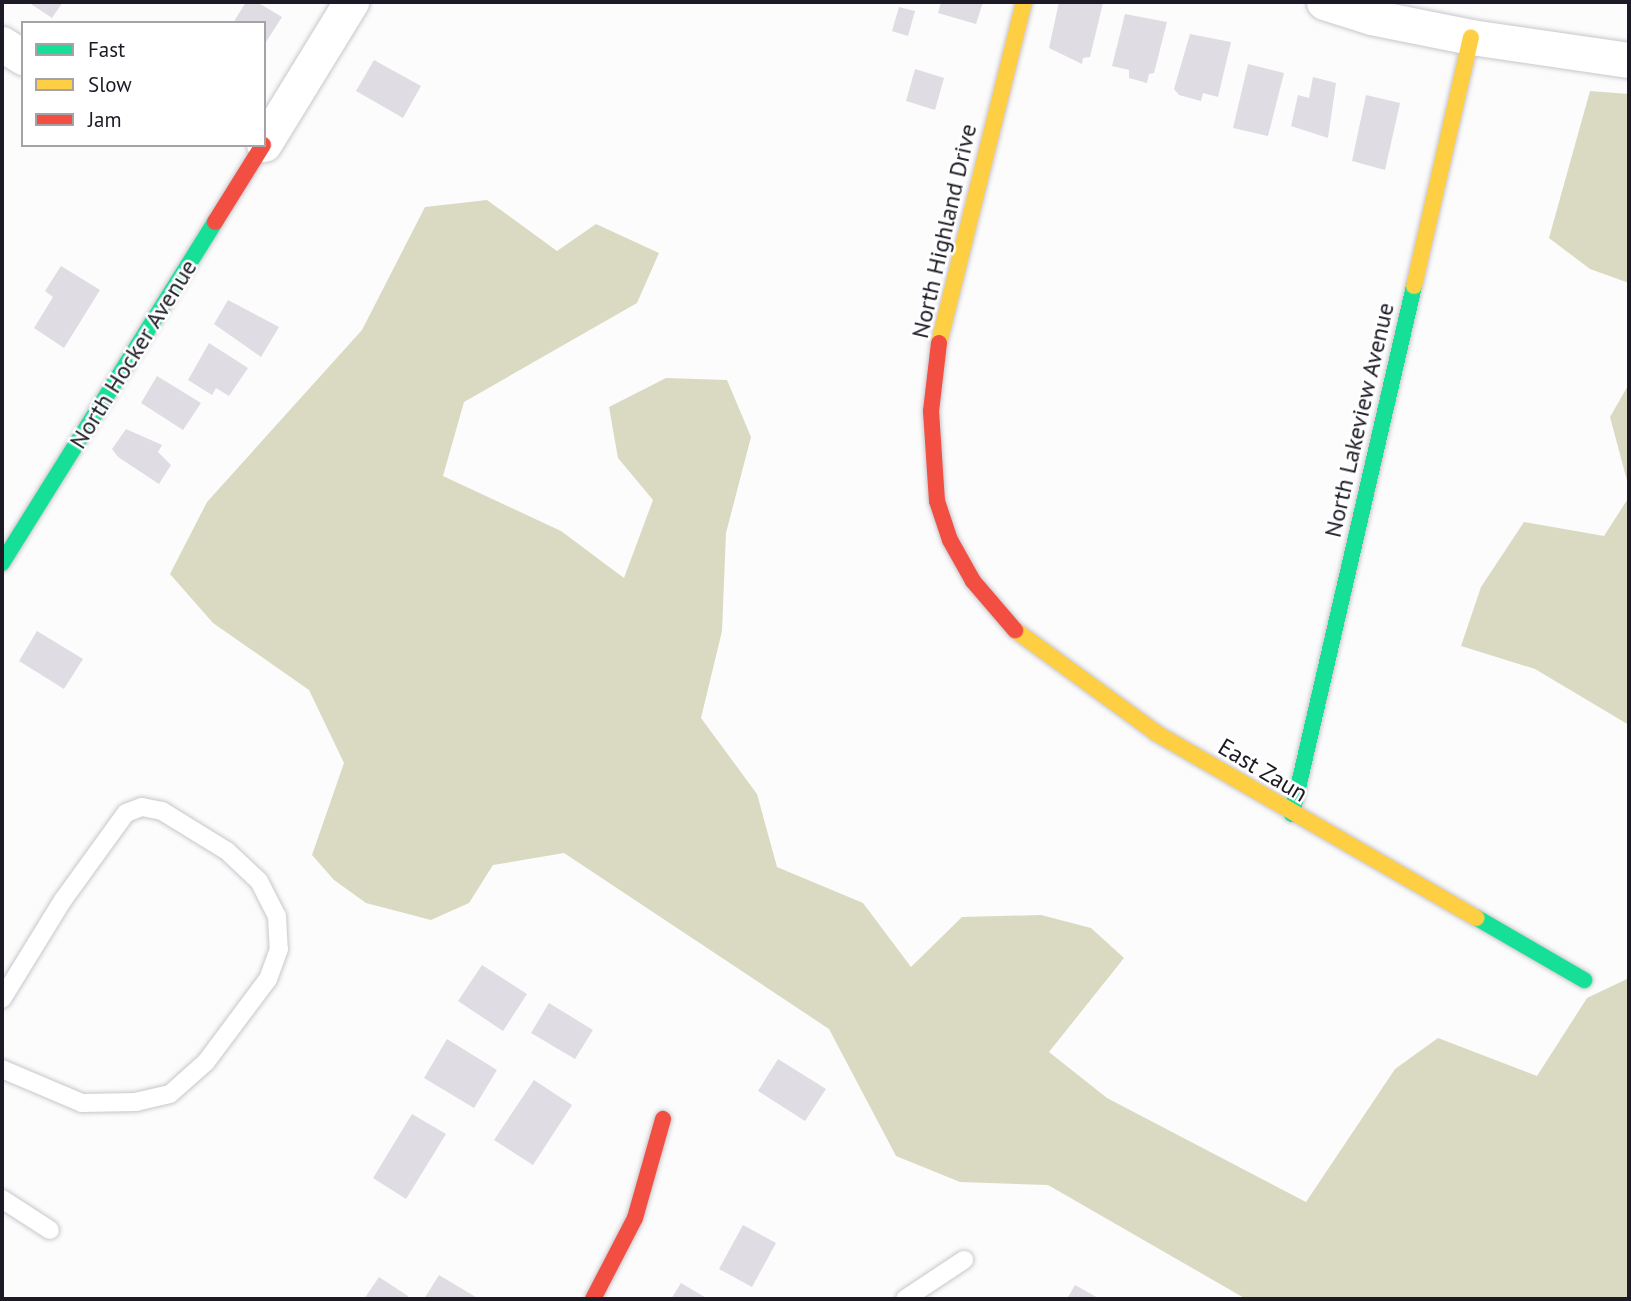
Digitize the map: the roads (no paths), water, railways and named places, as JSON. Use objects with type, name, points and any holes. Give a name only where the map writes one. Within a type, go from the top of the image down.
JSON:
[{"type":"street","name":"North Hocker Avenue","points":[[266,142],[351,2]]},
{"type":"street","name":"North Highland Drive","points":[[1024,2],[942,322],[932,411],[937,501],[950,540],[973,581],[1023,640],[1072,674]]},
{"type":"street","points":[[1324,2],[1371,17],[1471,37],[1629,60]]},
{"type":"street","name":"North Lakeview Avenue","points":[[1292,814],[1471,37]]},
{"type":"street","points":[[2,44],[21,56]]},
{"type":"street","name":"North Hocker Avenue","points":[[2,563],[263,147]]},
{"type":"street","name":"East Zaun","points":[[1072,674],[1156,733],[1292,814],[1584,979]]},
{"type":"street","points":[[593,1299],[635,1218],[663,1119]]},
{"type":"lane","points":[[2,999],[63,900],[126,813],[142,807],[162,811],[227,851],[260,881],[277,916],[278,948],[268,979],[206,1062],[170,1094],[136,1102],[82,1103],[2,1069]]},
{"type":"lane","points":[[2,1199],[50,1230]]},
{"type":"lane","points":[[905,1299],[964,1261]]}]
